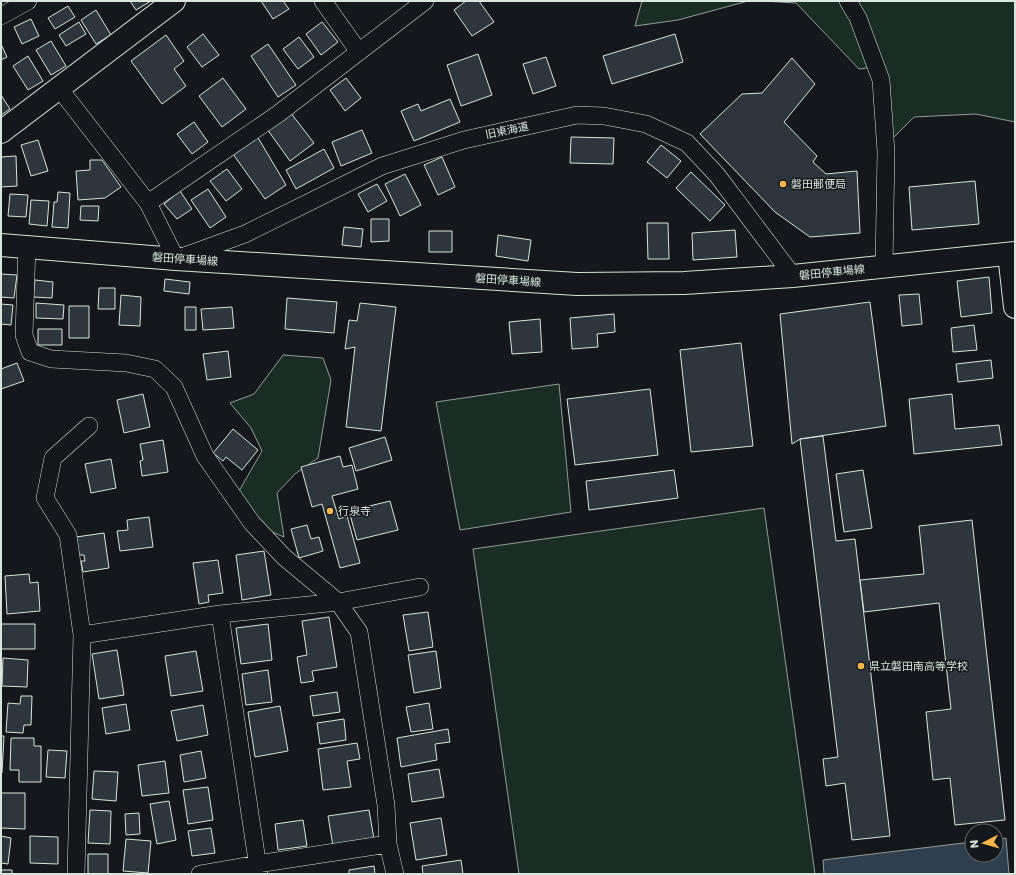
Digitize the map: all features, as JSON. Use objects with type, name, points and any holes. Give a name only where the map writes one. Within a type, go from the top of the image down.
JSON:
[{"type":"main road","points":[[1,132],[165,4]]},
{"type":"main road","name":"磐田停車場線","points":[[1,245],[176,259],[577,284],[684,283],[792,276],[1012,253]]},
{"type":"main road","points":[[1012,253],[1015,307]]},
{"type":"street","points":[[1,16],[28,1]]},
{"type":"street","points":[[323,1],[360,52]]},
{"type":"street","points":[[148,203],[278,114],[425,1]]},
{"type":"street","points":[[848,1],[858,18],[881,80],[886,152],[884,266]]},
{"type":"street","points":[[59,88],[148,203],[176,259]]},
{"type":"street","name":"旧東海道","points":[[176,259],[245,234],[382,166],[464,140],[577,115],[604,116],[646,124],[687,144],[717,175],[792,276]]},
{"type":"street","points":[[27,246],[24,335],[30,352],[51,359],[126,363],[155,369],[174,387],[205,456],[252,523],[284,557],[338,602],[358,632],[386,806],[388,844],[395,874]]},
{"type":"street","points":[[76,874],[82,635],[68,534],[45,498],[53,458],[89,426]]},
{"type":"street","points":[[82,635],[220,614],[338,602],[420,587]]},
{"type":"street","points":[[220,614],[258,869]]},
{"type":"street","points":[[200,874],[258,869],[388,844]]},
{"type":"green space","points":[[642,1],[748,1],[678,20],[635,26]]},
{"type":"green space","points":[[762,1],[1015,1],[1015,122],[976,114],[914,117],[883,148],[874,67],[859,69],[796,3]]},
{"type":"green space","points":[[283,355],[323,358],[331,380],[318,458],[295,474],[277,493],[284,537],[260,527],[239,491],[262,451],[251,428],[230,403],[254,394]]},
{"type":"green space","points":[[559,384],[571,512],[460,530],[436,402]]},
{"type":"green space","points":[[764,508],[815,874],[519,874],[473,549]]},
{"type":"water","points":[[1004,838],[1006,838],[1009,874],[824,874],[823,860],[964,843],[964,863],[1004,863]]},
{"type":"building","points":[[130,1],[151,1],[136,10]]},
{"type":"building","points":[[261,1],[283,1],[289,9],[273,19]]},
{"type":"building","points":[[466,1],[479,1],[494,22],[472,36],[454,10]]},
{"type":"building","points":[[68,6],[75,17],[55,29],[48,18]]},
{"type":"building","points":[[96,10],[111,35],[96,44],[81,20]]},
{"type":"building","points":[[31,19],[39,36],[22,44],[14,27]]},
{"type":"building","points":[[79,22],[86,34],[66,46],[59,35]]},
{"type":"building","points":[[322,22],[338,42],[321,55],[306,34]]},
{"type":"building","points":[[203,34],[219,55],[202,67],[187,47]]},
{"type":"building","points":[[675,34],[683,62],[612,84],[603,56]]},
{"type":"building","points":[[166,35],[184,61],[174,69],[186,86],[162,104],[131,61]]},
{"type":"building","points":[[299,37],[314,57],[298,69],[283,49]]},
{"type":"building","points":[[51,41],[66,66],[51,75],[36,50]]},
{"type":"building","points":[[1,44],[7,57],[1,60]]},
{"type":"building","points":[[268,44],[296,85],[278,97],[251,56]]},
{"type":"building","points":[[478,54],[492,95],[461,106],[447,65]]},
{"type":"building","points":[[28,56],[43,81],[28,90],[13,66]]},
{"type":"building","points":[[546,57],[556,86],[533,94],[523,64]]},
{"type":"building","points":[[792,58],[815,84],[784,122],[817,156],[813,162],[826,174],[857,171],[860,233],[810,237],[775,212],[700,134],[742,94],[762,93]]},
{"type":"building","points":[[223,78],[246,109],[222,127],[199,96]]},
{"type":"building","points":[[346,78],[361,98],[345,111],[330,90]]},
{"type":"building","points":[[1,95],[10,109],[1,115]]},
{"type":"building","points":[[450,99],[460,122],[414,141],[401,111],[418,104],[421,111]]},
{"type":"building","points":[[290,112],[314,143],[290,161],[267,129]]},
{"type":"building","points":[[194,122],[208,142],[192,154],[177,134]]},
{"type":"building","points":[[362,130],[372,153],[341,166],[332,142]]},
{"type":"building","points":[[257,136],[286,185],[265,199],[233,154]]},
{"type":"building","points":[[571,137],[614,138],[613,164],[570,163]]},
{"type":"building","points":[[38,140],[48,171],[31,176],[21,145]]},
{"type":"building","points":[[661,145],[681,161],[667,178],[647,162]]},
{"type":"building","points":[[324,149],[334,168],[296,189],[286,170]]},
{"type":"building","points":[[16,156],[17,186],[1,187],[1,157]]},
{"type":"building","points":[[442,157],[455,187],[438,195],[424,165]]},
{"type":"building","points":[[90,160],[102,160],[121,187],[105,198],[78,200],[76,171],[90,170]]},
{"type":"building","points":[[227,169],[242,189],[226,201],[210,181]]},
{"type":"building","points":[[691,172],[725,205],[710,221],[676,188]]},
{"type":"building","points":[[405,174],[421,205],[400,216],[385,184]]},
{"type":"building","points":[[975,181],[979,224],[912,230],[909,187]]},
{"type":"building","points":[[377,184],[387,201],[368,212],[358,194]]},
{"type":"building","points":[[208,189],[226,217],[210,228],[191,200]]},
{"type":"building","points":[[180,191],[192,209],[177,219],[164,204]]},
{"type":"building","points":[[58,192],[70,193],[68,228],[52,227],[54,202],[57,202]]},
{"type":"building","points":[[10,194],[28,195],[26,217],[8,216]]},
{"type":"building","points":[[31,200],[49,201],[47,226],[29,224]]},
{"type":"building","points":[[81,206],[99,206],[98,221],[80,220]]},
{"type":"building","points":[[371,219],[389,219],[389,241],[371,242]]},
{"type":"building","points":[[647,223],[668,223],[669,259],[648,259]]},
{"type":"building","points":[[344,227],[363,229],[361,247],[342,245]]},
{"type":"building","points":[[735,230],[737,257],[693,260],[692,233]]},
{"type":"building","points":[[429,231],[452,231],[452,252],[429,252]]},
{"type":"building","points":[[498,235],[531,240],[528,261],[496,256]]},
{"type":"building","points":[[1,274],[17,275],[14,298],[1,297]]},
{"type":"building","points":[[989,277],[992,313],[961,317],[957,281]]},
{"type":"building","points":[[165,279],[190,282],[189,294],[164,291]]},
{"type":"building","points":[[35,280],[53,282],[52,298],[33,297]]},
{"type":"building","points":[[99,288],[115,288],[115,309],[98,309]]},
{"type":"building","points":[[919,294],[922,324],[902,326],[899,295]]},
{"type":"building","points":[[121,295],[141,297],[140,326],[119,325]]},
{"type":"building","points":[[287,298],[337,302],[334,333],[285,329]]},
{"type":"building","points":[[870,302],[886,426],[800,439],[792,444],[780,314]]},
{"type":"building","points":[[36,303],[64,305],[63,319],[36,318]]},
{"type":"building","points":[[360,303],[396,307],[381,431],[346,427],[355,347],[345,349],[349,320],[357,321]]},
{"type":"building","points":[[1,304],[13,305],[11,325],[1,324]]},
{"type":"building","points":[[69,306],[89,306],[89,338],[69,338]]},
{"type":"building","points":[[185,307],[196,307],[196,330],[185,330]]},
{"type":"building","points":[[232,307],[234,328],[203,330],[201,309]]},
{"type":"building","points":[[614,314],[615,332],[597,334],[598,347],[572,349],[570,318]]},
{"type":"building","points":[[540,319],[542,352],[512,354],[509,322]]},
{"type":"building","points":[[974,325],[977,350],[953,352],[951,328]]},
{"type":"building","points":[[38,329],[62,329],[62,345],[38,345]]},
{"type":"building","points":[[741,343],[753,446],[691,452],[680,350]]},
{"type":"building","points":[[228,351],[231,377],[207,380],[203,354]]},
{"type":"building","points":[[991,360],[993,378],[958,382],[956,364]]},
{"type":"building","points":[[17,363],[24,381],[1,389],[1,369]]},
{"type":"building","points":[[650,389],[658,455],[575,465],[567,399]]},
{"type":"building","points":[[143,394],[150,427],[124,433],[117,400]]},
{"type":"building","points":[[952,394],[955,429],[999,425],[1002,445],[914,454],[909,399]]},
{"type":"building","points":[[233,429],[258,450],[242,470],[226,457],[223,461],[213,453]]},
{"type":"building","points":[[823,436],[836,541],[855,539],[890,836],[852,840],[845,783],[826,786],[823,759],[838,757],[800,439]]},
{"type":"building","points":[[385,437],[392,460],[356,471],[349,448]]},
{"type":"building","points":[[163,440],[168,472],[142,476],[140,461],[143,460],[140,444]]},
{"type":"building","name":"行泉寺","points":[[340,456],[343,467],[352,465],[358,489],[332,496],[339,519],[347,516],[360,563],[340,568],[322,504],[312,507],[301,467]]},
{"type":"building","points":[[111,459],[116,488],[91,493],[85,464]]},
{"type":"building","points":[[674,470],[678,498],[589,510],[586,481]]},
{"type":"building","points":[[863,470],[872,528],[844,532],[836,474]]},
{"type":"building","points":[[390,501],[398,530],[357,540],[349,511]]},
{"type":"building","points":[[149,517],[153,547],[120,551],[117,531],[128,530],[127,520]]},
{"type":"building","points":[[972,520],[1005,820],[955,825],[950,778],[933,780],[926,712],[951,709],[939,603],[864,612],[860,580],[924,574],[919,526]]},
{"type":"building","points":[[307,525],[311,539],[319,537],[323,551],[299,558],[291,529]]},
{"type":"building","points":[[104,533],[109,568],[83,572],[81,561],[85,561],[84,555],[79,555],[76,537]]},
{"type":"building","points":[[264,551],[271,595],[242,600],[236,555]]},
{"type":"building","points":[[218,560],[223,593],[208,595],[209,602],[199,604],[193,563]]},
{"type":"building","points":[[29,574],[30,583],[38,582],[40,611],[7,614],[5,576]]},
{"type":"building","points":[[428,612],[433,647],[409,651],[403,615]]},
{"type":"building","points":[[329,617],[337,667],[312,671],[314,681],[301,683],[297,657],[307,655],[302,621]]},
{"type":"building","points":[[1,624],[35,624],[35,649],[1,649]]},
{"type":"building","points":[[268,624],[272,660],[241,664],[236,628]]},
{"type":"building","points":[[117,650],[124,695],[99,699],[92,654]]},
{"type":"building","points":[[196,651],[203,691],[171,696],[165,656]]},
{"type":"building","points":[[436,651],[441,688],[414,693],[408,655]]},
{"type":"building","points":[[3,658],[28,660],[27,687],[2,686]]},
{"type":"building","points":[[268,670],[272,702],[246,705],[242,674]]},
{"type":"building","points":[[337,692],[340,712],[313,716],[310,696]]},
{"type":"building","points":[[21,696],[32,696],[31,725],[24,725],[23,733],[6,732],[8,703],[20,704]]},
{"type":"building","points":[[429,703],[433,729],[411,732],[406,707]]},
{"type":"building","points":[[126,704],[130,730],[106,734],[102,708]]},
{"type":"building","points":[[203,705],[208,735],[177,741],[171,711]]},
{"type":"building","points":[[280,706],[288,751],[255,757],[248,712]]},
{"type":"building","points":[[344,719],[346,740],[320,744],[317,723]]},
{"type":"building","points":[[448,729],[450,742],[435,744],[437,760],[401,767],[397,738]]},
{"type":"building","points":[[1,736],[4,736],[2,773],[1,773]]},
{"type":"building","points":[[11,738],[34,738],[34,746],[41,746],[41,782],[19,782],[19,770],[10,770]]},
{"type":"building","points":[[357,743],[360,759],[347,761],[351,787],[323,790],[318,749]]},
{"type":"building","points":[[48,750],[67,751],[65,778],[46,777]]},
{"type":"building","points":[[201,751],[206,778],[184,782],[180,755]]},
{"type":"building","points":[[165,761],[169,793],[142,796],[138,765]]},
{"type":"building","points":[[439,769],[444,797],[412,802],[408,774]]},
{"type":"building","points":[[94,771],[118,772],[116,801],[92,799]]},
{"type":"building","points":[[208,787],[213,820],[188,824],[183,790]]},
{"type":"building","points":[[1,793],[25,793],[25,829],[1,828]]},
{"type":"building","points":[[169,801],[176,840],[157,844],[150,804]]},
{"type":"building","points":[[90,810],[111,811],[110,844],[88,843]]},
{"type":"building","points":[[369,810],[374,839],[333,846],[328,816]]},
{"type":"building","points":[[139,813],[140,834],[126,835],[125,814]]},
{"type":"building","points":[[441,818],[447,855],[416,860],[410,823]]},
{"type":"building","points":[[303,820],[307,846],[278,850],[275,824]]},
{"type":"building","points":[[211,828],[215,853],[192,856],[188,831]]},
{"type":"building","points":[[1,836],[11,838],[8,864],[1,863]]},
{"type":"building","points":[[30,836],[58,837],[58,864],[30,863]]},
{"type":"building","points":[[126,839],[151,841],[148,873],[123,871]]},
{"type":"building","points":[[88,854],[108,854],[108,874],[88,874]]},
{"type":"building","points":[[461,860],[463,874],[423,874],[422,866]]},
{"type":"building","points":[[374,866],[375,874],[349,874],[349,870]]},
{"type":"building","points":[[1,870],[12,870],[12,874],[1,874]]},
{"type":"place","name":"磐田郵便局","points":[[783,184]]},
{"type":"place","name":"行泉寺","points":[[330,511]]},
{"type":"place","name":"県立磐田南高等学校","points":[[861,666]]}]
